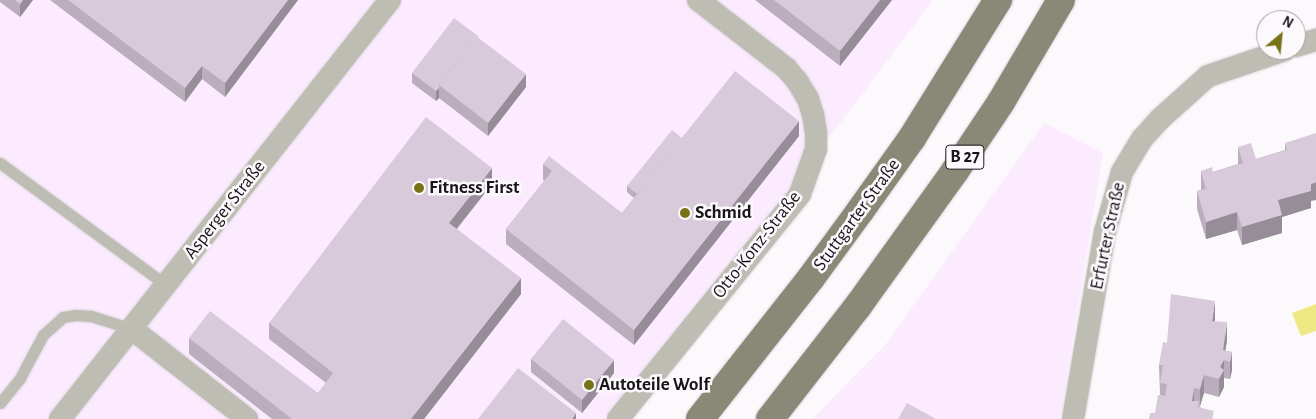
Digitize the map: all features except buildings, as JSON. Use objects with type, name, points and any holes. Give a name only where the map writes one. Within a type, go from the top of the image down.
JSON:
[{"type":"main road","name":"Stuttgarter Straße","points":[[700,419],[811,278],[872,195],[912,138],[998,0]]},
{"type":"main road","name":"B 27","points":[[770,419],[858,306],[944,186],[1001,102],[1061,0]]},
{"type":"street","name":"Asperger Straße","points":[[60,419],[390,0]]},
{"type":"street","name":"Otto-Konz-Straße","points":[[618,419],[800,194],[816,150],[816,133],[808,99],[786,68],[698,0]]},
{"type":"street","name":"Erfurter Straße","points":[[1073,419],[1105,232],[1122,172],[1142,138],[1160,119],[1208,76],[1256,60]]},
{"type":"street","points":[[132,329],[246,419]]},
{"type":"lane","points":[[0,163],[166,285]]},
{"type":"lane","points":[[0,403],[20,378],[43,335],[63,317],[76,314],[97,317],[132,329]]},
{"type":"shaded area","points":[[0,0],[933,0],[790,190],[603,419],[0,419]]},
{"type":"shaded area","points":[[1044,123],[1103,153],[1060,419],[812,419],[885,345]]},
{"type":"shaded area","points":[[1316,304],[1316,331],[1301,336],[1292,313]]},
{"type":"place","name":"Fitness First","points":[[419,188]]},
{"type":"place","name":"Schmid","points":[[685,213]]},
{"type":"place","name":"Autoteile Wolf","points":[[589,385]]}]
